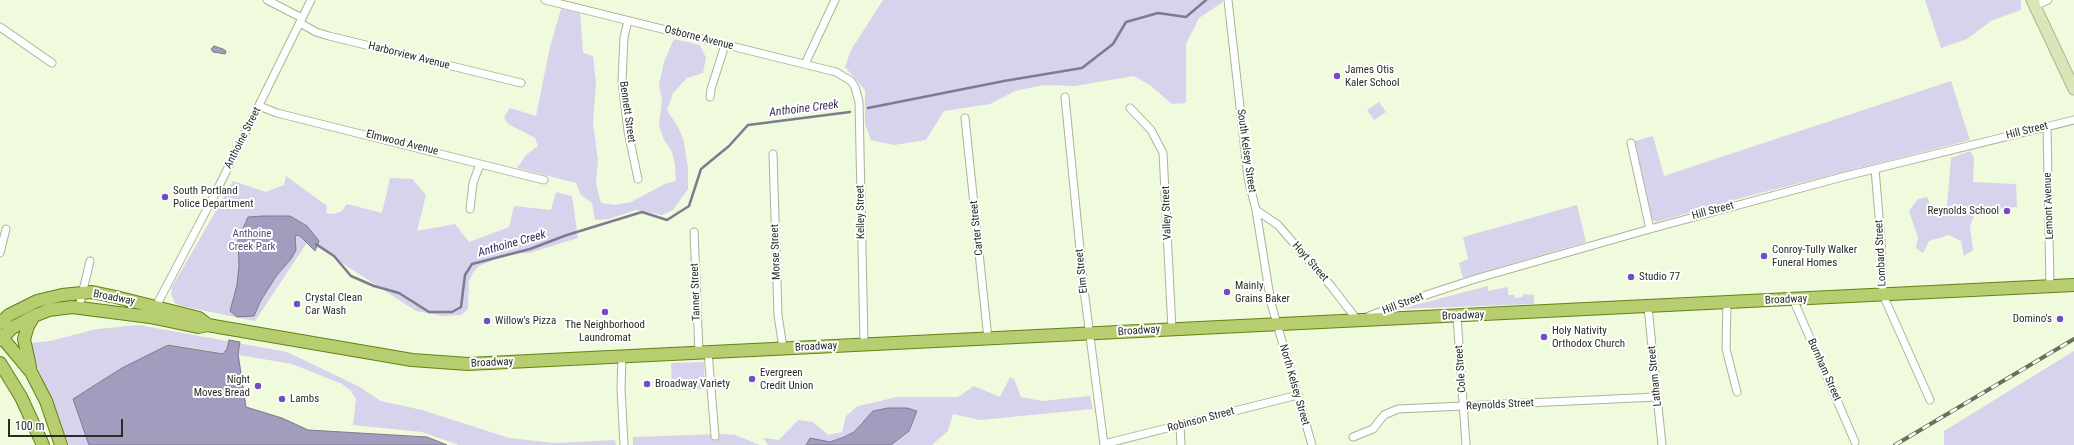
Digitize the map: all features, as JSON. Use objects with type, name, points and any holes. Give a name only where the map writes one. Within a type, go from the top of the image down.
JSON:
[{"type":"main road","name":"Broadway","points":[[1,337],[14,327],[49,310],[79,307],[153,312],[199,318],[208,325],[333,348],[440,364],[468,364],[2074,285]]},
{"type":"main road","name":"Broadway","points":[[0,323],[9,315],[37,301],[83,292],[116,297],[153,312]]},
{"type":"main road","points":[[31,372],[24,339],[28,326],[34,316]]},
{"type":"main road","points":[[1,337],[31,372],[46,401],[61,445]]},
{"type":"main road","points":[[0,363],[21,396],[43,445]]},
{"type":"street","name":"Harborview Avenue","points":[[268,0],[301,20],[316,32],[521,83]]},
{"type":"street","name":"Anthoine Street","points":[[153,312],[259,106],[311,0]]},
{"type":"street","name":"Osborne Avenue","points":[[545,0],[836,72],[851,81]]},
{"type":"street","points":[[805,64],[835,0]]},
{"type":"street","name":"South Kelsey Street","points":[[1228,0],[1248,178],[1256,210],[1271,303],[1277,325]]},
{"type":"street","points":[[2048,0],[2034,3],[2074,87]]},
{"type":"street","name":"Bennett Street","points":[[628,20],[624,37],[622,81],[628,131],[638,179]]},
{"type":"street","points":[[0,27],[52,63]]},
{"type":"street","points":[[710,97],[711,89],[725,45]]},
{"type":"street","name":"Kelley Street","points":[[851,81],[855,87],[859,102],[864,344]]},
{"type":"street","name":"Elm Street","points":[[1065,97],[1084,290],[1091,334],[1104,444]]},
{"type":"street","name":"Elmwood Avenue","points":[[259,106],[277,112],[544,180]]},
{"type":"street","name":"Valley Street","points":[[1130,108],[1151,130],[1163,153],[1172,330]]},
{"type":"street","name":"Carter Street","points":[[965,118],[988,339]]},
{"type":"street","name":"Hill Street","points":[[1358,321],[1417,298],[1475,279],[1650,229],[1875,168],[2074,120]]},
{"type":"street","name":"Lemont Avenue","points":[[2047,126],[2050,287]]},
{"type":"street","points":[[1631,143],[1650,229]]},
{"type":"street","name":"Morse Street","points":[[773,154],[778,315],[783,348]]},
{"type":"street","points":[[470,209],[473,183],[480,164]]},
{"type":"street","name":"Lombard Street","points":[[1875,168],[1881,240],[1883,295],[1930,400]]},
{"type":"street","name":"Hoyt Street","points":[[1256,210],[1270,218],[1283,230],[1332,286],[1358,321]]},
{"type":"street","points":[[0,253],[6,229]]},
{"type":"street","name":"Tanner Street","points":[[694,232],[703,352],[715,436]]},
{"type":"street","points":[[79,307],[90,261]]},
{"type":"street","name":"Burnham Street","points":[[1793,299],[1855,442]]},
{"type":"street","points":[[1727,303],[1726,349],[1737,392]]},
{"type":"street","name":"Latham Street","points":[[1648,307],[1662,445]]},
{"type":"street","name":"Cole Street","points":[[1457,316],[1466,445]]},
{"type":"street","name":"North Kelsey Street","points":[[1277,325],[1312,445]]},
{"type":"street","points":[[622,356],[621,388],[624,445]]},
{"type":"street","name":"Robinson Street","points":[[1104,444],[1298,395]]},
{"type":"street","name":"Reynolds Street","points":[[1353,437],[1373,429],[1384,415],[1393,410],[1656,397]]},
{"type":"street","points":[[1180,425],[1181,445]]},
{"type":"green space","points":[[883,0],[1222,0],[1223,2],[1199,18],[1186,44],[1186,103],[1172,104],[1150,85],[1134,76],[1075,86],[1043,85],[1015,91],[990,104],[944,111],[926,140],[894,145],[871,140],[865,124],[865,90],[845,67],[851,50]]},
{"type":"green space","points":[[1925,0],[2021,0],[2021,10],[1991,21],[1967,39],[1941,48]]},
{"type":"green space","points":[[561,9],[580,13],[583,53],[593,56],[596,83],[593,123],[598,160],[596,184],[601,203],[615,205],[631,202],[665,184],[676,181],[675,164],[672,152],[663,138],[659,125],[662,101],[659,84],[664,62],[674,39],[700,45],[706,58],[703,73],[687,78],[673,93],[667,110],[679,129],[684,141],[688,168],[688,189],[673,210],[662,215],[636,210],[609,219],[595,220],[592,203],[581,195],[576,183],[517,168],[526,155],[538,146],[535,138],[508,124],[504,117],[510,108],[536,116],[550,47]]},
{"type":"green space","points":[[1951,81],[1970,140],[1745,197],[1656,222],[1652,219],[1635,141],[1653,136],[1664,176]]},
{"type":"green space","points":[[1379,102],[1386,112],[1374,120],[1367,110]]},
{"type":"green space","points":[[1970,151],[1974,158],[1973,182],[2016,184],[2017,207],[1976,211],[1970,226],[1973,250],[1964,256],[1961,241],[1949,235],[1929,241],[1923,253],[1916,248],[1918,237],[1909,211],[1918,199],[1927,197],[1932,209],[1942,210],[1947,205],[1951,158]]},
{"type":"green space","name":"Anthoine Creek Park","points":[[286,176],[327,206],[326,213],[334,214],[342,211],[347,204],[382,213],[390,178],[412,179],[426,195],[417,231],[455,224],[469,242],[509,227],[514,206],[551,210],[556,192],[572,196],[578,238],[529,253],[508,254],[479,266],[474,271],[469,281],[468,309],[461,315],[443,316],[416,311],[308,241],[255,321],[181,306],[175,303],[171,294],[172,287],[233,181],[266,192],[284,185]]},
{"type":"green space","points":[[1577,205],[1586,242],[1463,278],[1459,263],[1468,259],[1463,237]]},
{"type":"green space","points":[[1488,286],[1488,291],[1508,287],[1508,295],[1514,295],[1515,298],[1522,297],[1524,294],[1534,295],[1534,304],[1400,309]]},
{"type":"green space","points":[[139,325],[287,352],[358,386],[381,401],[422,410],[509,438],[554,443],[615,440],[616,445],[459,445],[422,432],[353,425],[356,399],[351,391],[342,384],[292,364],[239,355],[246,407],[282,418],[308,430],[427,437],[447,445],[69,445],[34,359],[30,343],[50,341],[97,329]],"holes":[[[168,344],[223,353],[165,345]]]},
{"type":"green space","points":[[2074,351],[2074,445],[1944,445],[1944,431]]},
{"type":"green space","points":[[704,362],[705,389],[672,390],[671,363]]},
{"type":"green space","points":[[1010,377],[1014,379],[1021,397],[1042,401],[1090,396],[1093,409],[980,420],[953,414],[948,431],[932,445],[891,445],[909,431],[917,411],[907,408],[888,408],[862,422],[854,432],[830,442],[810,438],[806,445],[768,445],[763,438],[779,440],[798,420],[813,422],[828,435],[842,432],[846,416],[858,406],[897,397],[958,397],[974,386],[1000,397]]},
{"type":"green space","points":[[720,434],[735,435],[760,445],[633,445],[633,437]]},
{"type":"shaded area","points":[[214,46],[226,51],[225,54],[213,52],[211,49]]},
{"type":"shaded area","points":[[290,216],[307,226],[319,241],[315,251],[300,236],[295,235],[296,250],[291,259],[277,275],[261,300],[254,316],[237,317],[230,311],[237,285],[239,265],[238,240],[248,217]]},
{"type":"shaded area","points":[[229,340],[240,342],[238,354],[246,407],[282,418],[308,430],[427,437],[447,445],[89,445],[73,399],[122,368],[168,345],[223,354],[227,349]]},
{"type":"shaded area","points":[[888,408],[907,408],[917,411],[909,431],[891,445],[806,445],[810,438],[830,442],[844,437],[854,432],[873,411]]},
{"type":"waterway","name":"Anthoine Creek","points":[[868,108],[1004,81],[1082,68],[1113,44],[1126,22],[1158,13],[1186,17],[1206,0]]},
{"type":"waterway","name":"Anthoine Creek","points":[[316,244],[334,256],[351,276],[374,286],[399,293],[429,312],[452,312],[461,307],[465,275],[472,264],[530,249],[567,235],[642,212],[667,220],[689,206],[701,169],[729,146],[748,125],[850,112]]},
{"type":"railway","points":[[1895,445],[2074,339]]},
{"type":"place","name":"James Otis Kaler School","points":[[1337,76]]},
{"type":"place","name":"South Portland Police Department","points":[[165,197]]},
{"type":"place","name":"Reynolds School","points":[[2007,211]]},
{"type":"place","name":"Conroy-Tully Walker Funeral Homes","points":[[1764,256]]},
{"type":"place","name":"Studio 77","points":[[1631,277]]},
{"type":"place","name":"Mainly Grains Baker","points":[[1227,292]]},
{"type":"place","name":"Crystal Clean Car Wash","points":[[297,304]]},
{"type":"place","name":"The Neighborhood Laundromat","points":[[605,312]]},
{"type":"place","name":"Domino's","points":[[2060,319]]},
{"type":"place","name":"Willow's Pizza","points":[[487,321]]},
{"type":"place","name":"Holy Nativity Orthodox Church","points":[[1544,337]]},
{"type":"place","name":"Evergreen Credit Union","points":[[752,379]]},
{"type":"place","name":"Broadway Variety","points":[[647,384]]},
{"type":"place","name":"Night Moves Bread","points":[[258,386]]},
{"type":"place","name":"Lambs","points":[[282,399]]}]
